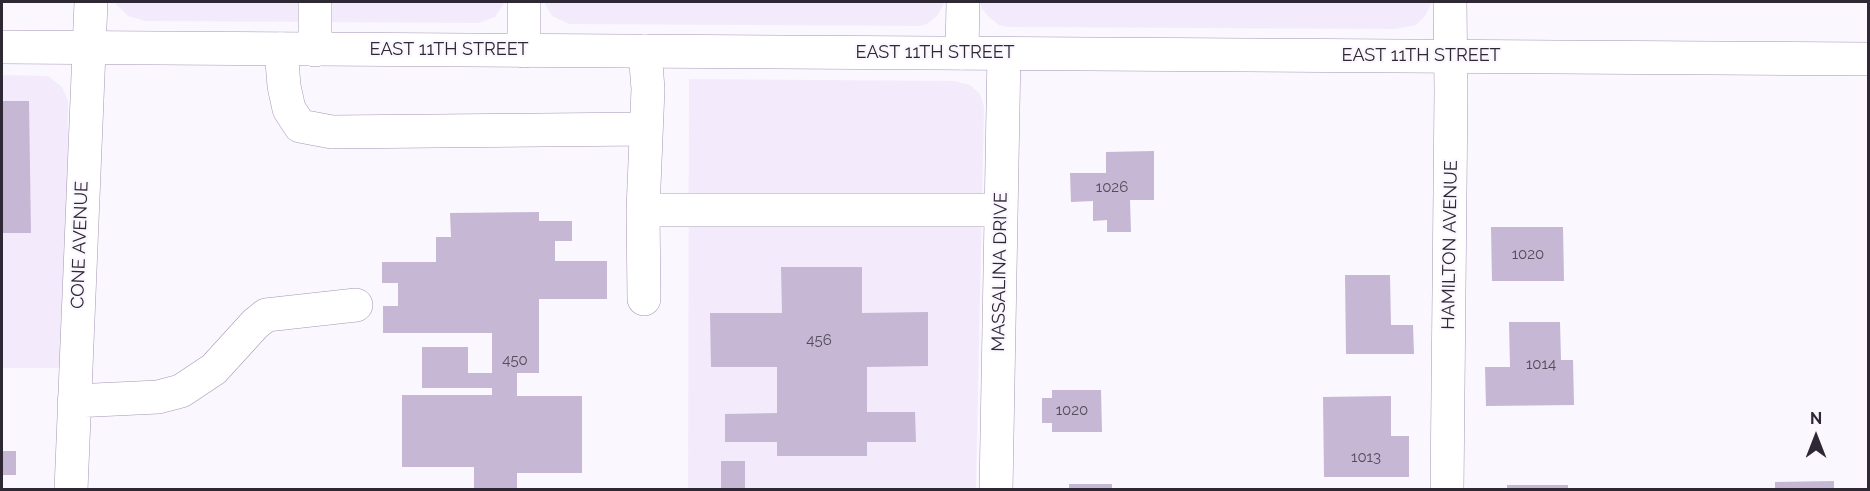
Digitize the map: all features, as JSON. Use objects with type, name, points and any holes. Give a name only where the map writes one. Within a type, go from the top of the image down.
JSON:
[{"type":"main road","name":"CONE AVENUE","points":[[71,489],[91,2]]},
{"type":"main road","points":[[315,2],[315,50]]},
{"type":"main road","points":[[524,2],[524,51]]},
{"type":"main road","points":[[962,53],[963,2]]},
{"type":"main road","name":"HAMILTON AVENUE","points":[[1447,489],[1450,2]]},
{"type":"main road","name":"EAST 11TH STREET","points":[[2,47],[1869,59]]},
{"type":"main road","points":[[281,49],[284,86],[289,109],[300,126],[332,132],[646,129]]},
{"type":"main road","points":[[644,299],[643,210],[648,88],[645,51]]},
{"type":"main road","name":"MASSALINA DRIVE","points":[[996,489],[1004,54]]},
{"type":"main road","points":[[643,210],[1001,210]]},
{"type":"main road","points":[[74,401],[158,396],[181,391],[214,369],[266,315],[356,305]]},
{"type":"shaded area","points":[[114,2],[505,2],[495,17],[479,23],[145,21],[128,16]]},
{"type":"shaded area","points":[[544,2],[945,2],[937,16],[927,24],[919,26],[569,24],[552,16]]},
{"type":"shaded area","points":[[980,2],[1432,2],[1425,16],[1416,25],[1396,29],[1008,27],[999,25],[990,18],[982,9]]},
{"type":"shaded area","points":[[2,75],[48,76],[62,87],[68,100],[67,368],[2,368]]},
{"type":"shaded area","points":[[689,79],[954,81],[970,85],[980,94],[984,107],[976,489],[688,490]]},
{"type":"building","points":[[2,101],[29,101],[31,233],[2,233]]},
{"type":"building","points":[[1154,151],[1154,200],[1130,200],[1131,232],[1107,232],[1107,220],[1093,221],[1093,201],[1071,202],[1070,173],[1106,173],[1106,152]]},
{"type":"building","points":[[539,212],[539,221],[572,221],[572,241],[555,241],[555,261],[607,261],[607,299],[539,299],[539,373],[517,373],[517,396],[582,396],[582,473],[517,473],[517,490],[474,490],[474,467],[402,467],[402,395],[492,395],[492,388],[422,388],[422,347],[468,347],[468,373],[492,373],[492,333],[383,333],[383,306],[398,306],[398,283],[382,283],[382,262],[436,262],[436,237],[451,237],[450,213]]},
{"type":"building","points":[[1491,227],[1563,227],[1564,281],[1492,281]]},
{"type":"building","points":[[781,267],[862,267],[862,313],[928,312],[928,366],[867,367],[867,412],[915,412],[916,442],[867,442],[867,456],[777,456],[777,442],[725,442],[725,414],[777,413],[777,367],[711,367],[710,313],[782,313]]},
{"type":"building","points":[[1345,275],[1390,275],[1391,325],[1413,325],[1414,354],[1346,354]]},
{"type":"building","points":[[1509,322],[1560,322],[1561,360],[1573,360],[1574,405],[1486,406],[1485,367],[1510,367]]},
{"type":"building","points":[[1052,390],[1101,390],[1102,432],[1052,432],[1052,423],[1042,423],[1042,398],[1052,398]]},
{"type":"building","points":[[1391,396],[1391,436],[1409,436],[1409,477],[1324,477],[1323,397]]},
{"type":"building","points":[[2,451],[16,451],[16,475],[2,475]]},
{"type":"building","points":[[721,461],[745,461],[745,490],[721,490]]},
{"type":"building","points":[[1834,481],[1834,490],[1775,490],[1775,482]]},
{"type":"building","points":[[1069,484],[1112,484],[1112,490],[1069,490]]},
{"type":"building","points":[[1507,485],[1568,485],[1568,490],[1507,490]]}]
